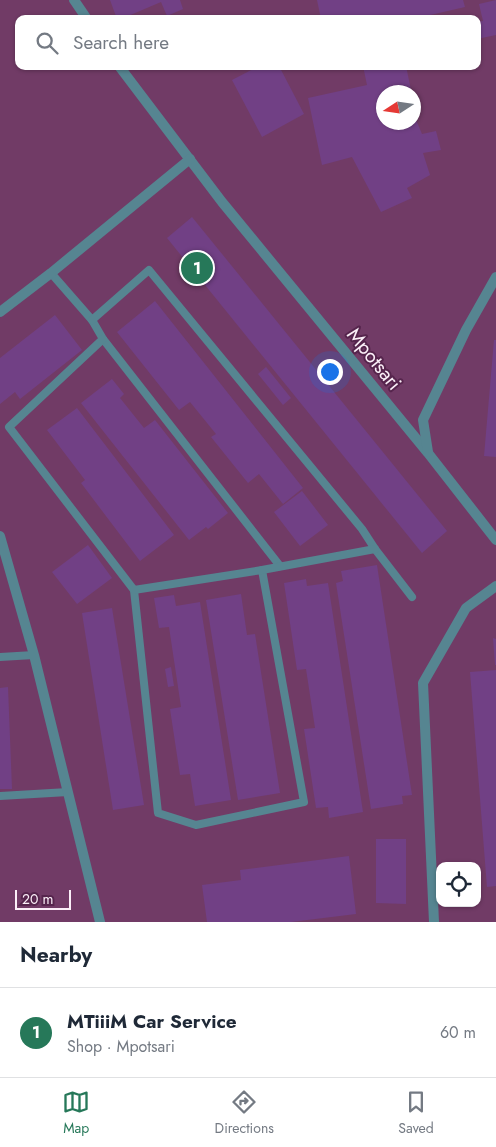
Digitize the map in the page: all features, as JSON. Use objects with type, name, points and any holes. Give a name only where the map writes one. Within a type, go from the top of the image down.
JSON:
[{"type":"street","points":[[74,0],[83,15]]},
{"type":"street","name":"Mpotsari","points":[[122,70],[222,202],[428,453],[496,540]]},
{"type":"street","points":[[0,312],[51,273],[190,159]]},
{"type":"street","points":[[428,453],[423,420],[466,330],[496,277]]},
{"type":"street","points":[[0,536],[34,655],[100,922]]},
{"type":"street","points":[[434,922],[423,683],[466,608],[496,586]]},
{"type":"lane","points":[[92,320],[149,270],[362,529],[412,597]]},
{"type":"lane","points":[[51,273],[92,320],[103,339],[280,566]]},
{"type":"lane","points":[[103,339],[9,426],[134,590],[158,813],[196,825],[304,802],[262,570]]},
{"type":"lane","points":[[134,590],[262,570],[375,549]]},
{"type":"lane","points":[[0,657],[34,655]]},
{"type":"lane","points":[[0,796],[68,792]]},
{"type":"shaded area","points":[[0,0],[496,0],[496,922],[0,922]]},
{"type":"building","points":[[110,0],[180,0],[183,9],[167,15],[161,2],[130,15],[116,15]]},
{"type":"building","points":[[317,0],[463,0],[465,7],[430,15],[320,15]]},
{"type":"building","points":[[496,0],[496,35],[481,38],[481,21],[483,21],[479,4]]},
{"type":"building","points":[[251,70],[281,70],[304,114],[262,137],[232,80]]},
{"type":"building","points":[[364,70],[407,70],[410,85],[376,85],[376,130],[420,130],[422,134],[436,131],[441,150],[423,153],[430,175],[407,188],[412,198],[381,212],[352,157],[322,165],[308,98],[367,85]]},
{"type":"building","points":[[192,217],[447,531],[422,553],[167,238]]},
{"type":"building","points":[[155,301],[303,488],[283,504],[259,474],[248,483],[211,437],[216,434],[190,402],[179,410],[117,332]]},
{"type":"building","points":[[55,315],[82,350],[20,399],[15,392],[0,404],[0,358]]},
{"type":"building","points":[[494,340],[496,340],[496,457],[484,456]]},
{"type":"building","points":[[266,367],[291,398],[283,405],[258,374]]},
{"type":"building","points":[[112,379],[124,394],[120,398],[144,428],[155,420],[228,513],[208,529],[206,527],[189,540],[81,403]]},
{"type":"building","points":[[77,408],[174,535],[140,561],[81,483],[85,480],[47,430]]},
{"type":"building","points":[[302,491],[328,525],[300,546],[274,512]]},
{"type":"building","points":[[88,545],[112,578],[77,604],[52,572]]},
{"type":"building","points":[[377,565],[412,795],[402,796],[403,804],[371,809],[336,583],[343,581],[341,571]]},
{"type":"building","points":[[306,579],[307,586],[328,583],[363,812],[329,818],[328,807],[316,808],[304,729],[315,728],[306,669],[297,670],[284,583]]},
{"type":"building","points":[[241,594],[247,635],[255,634],[280,793],[238,800],[206,600]]},
{"type":"building","points":[[174,595],[176,606],[200,602],[231,800],[195,806],[190,774],[180,775],[170,709],[181,707],[169,627],[159,628],[154,598]]},
{"type":"building","points":[[112,608],[144,805],[113,810],[82,613]]},
{"type":"building","points":[[493,638],[496,639],[496,665],[495,665]]},
{"type":"building","points":[[171,667],[174,686],[168,687],[165,669]]},
{"type":"building","points":[[496,670],[496,886],[487,887],[470,672]]},
{"type":"building","points":[[8,687],[12,789],[0,789],[0,688]]},
{"type":"building","points":[[376,839],[406,839],[406,904],[376,903]]},
{"type":"building","points":[[349,856],[356,914],[291,922],[207,922],[202,885],[241,880],[240,870]]},
{"type":"place","name":"MTiiiM Car Service","points":[[197,268]]}]
